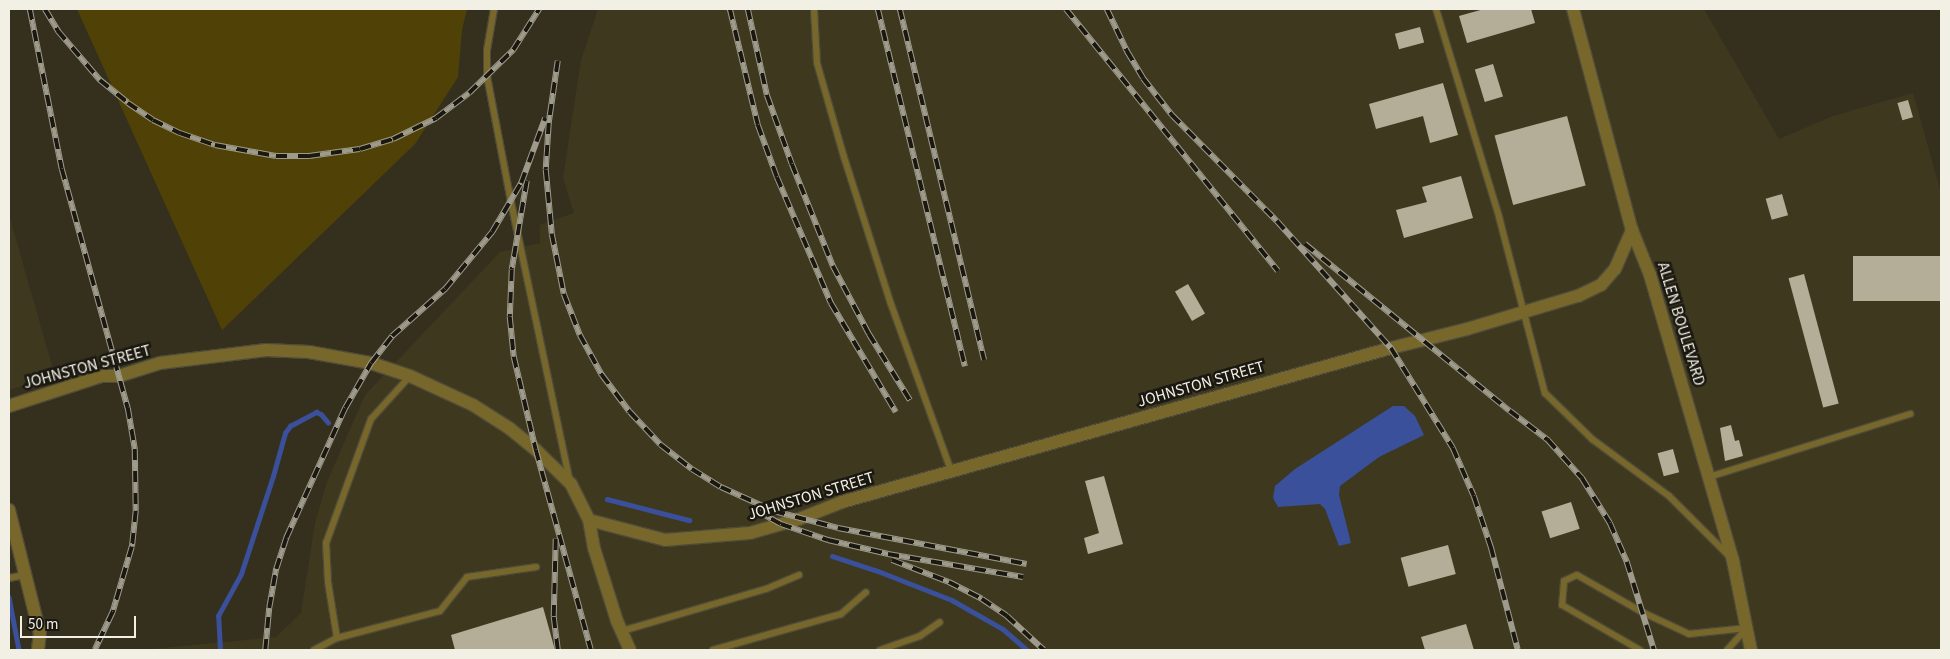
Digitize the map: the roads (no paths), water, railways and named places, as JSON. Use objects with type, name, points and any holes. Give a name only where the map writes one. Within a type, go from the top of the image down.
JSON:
[{"type":"street","name":"ALLEN BOULEVARD","points":[[1573,9],[1632,230],[1650,275],[1733,561],[1751,650]]},
{"type":"street","name":"JOHNSTON STREET","points":[[9,406],[102,376],[119,376],[160,363],[266,350],[309,352],[371,363],[410,376],[473,405],[509,428],[536,450],[571,484],[589,520],[665,540],[750,533],[799,519],[842,502],[1391,348],[1467,329],[1578,296],[1601,285],[1615,269],[1632,230]]},
{"type":"street","points":[[9,510],[40,633],[38,650]]},
{"type":"street","points":[[589,520],[594,548],[630,650]]},
{"type":"lane","points":[[494,9],[488,50],[487,76],[510,202],[571,484]]},
{"type":"lane","points":[[814,9],[817,63],[844,157],[891,304],[951,471]]},
{"type":"lane","points":[[1436,9],[1499,217],[1545,393],[1592,438],[1670,496],[1733,561]]},
{"type":"lane","points":[[337,638],[328,582],[326,543],[371,419],[410,376]]},
{"type":"lane","points":[[1709,477],[1910,414]]},
{"type":"lane","points":[[314,650],[337,638],[440,611],[467,577],[536,567]]},
{"type":"lane","points":[[9,578],[26,575]]},
{"type":"lane","points":[[622,631],[766,589],[799,575]]},
{"type":"lane","points":[[1640,650],[1562,605],[1564,581],[1577,575],[1644,613],[1689,634],[1747,628]]},
{"type":"lane","points":[[714,650],[841,614],[866,592]]},
{"type":"lane","points":[[880,650],[920,636],[940,622]]},
{"type":"lane","points":[[1727,650],[1747,628]]},
{"type":"water","points":[[1393,406],[1404,406],[1415,416],[1424,435],[1379,457],[1340,486],[1339,495],[1351,543],[1339,546],[1325,509],[1320,504],[1278,507],[1273,498],[1275,486],[1295,469]]},
{"type":"waterway","points":[[220,650],[218,616],[241,574],[285,433],[290,426],[316,412],[321,414],[328,422]]},
{"type":"waterway","points":[[607,499],[689,520]]},
{"type":"waterway","points":[[832,556],[878,571],[952,600],[1003,629],[1027,650]]},
{"type":"waterway","points":[[9,597],[19,650]]},
{"type":"railway","points":[[30,9],[62,169],[128,408],[135,449],[136,511],[132,547],[113,612],[95,650]]},
{"type":"railway","points":[[45,9],[58,31],[100,80],[153,120],[180,133],[215,145],[276,156],[309,156],[360,149],[393,139],[436,118],[469,93],[513,50],[539,9]]},
{"type":"railway","points":[[730,9],[758,125],[777,177],[831,303],[896,412]]},
{"type":"railway","points":[[748,9],[767,95],[792,164],[833,266],[869,334],[910,400]]},
{"type":"railway","points":[[878,9],[965,367]]},
{"type":"railway","points":[[900,9],[984,360]]},
{"type":"railway","points":[[1066,9],[1278,271]]},
{"type":"railway","points":[[1107,9],[1127,51],[1143,78],[1172,115],[1277,221],[1391,348],[1453,448],[1474,496],[1491,547],[1518,650]]},
{"type":"railway","points":[[558,61],[549,123],[546,170],[552,234],[564,294],[580,335],[602,375],[630,412],[661,445],[692,469],[721,487],[774,511],[838,528],[1027,564]]},
{"type":"railway","points":[[265,650],[269,608],[276,569],[286,538],[345,408],[371,363],[392,336],[445,289],[492,232],[521,183],[545,118]]},
{"type":"railway","points":[[527,181],[512,270],[510,317],[514,357],[536,450],[591,650]]},
{"type":"railway","points":[[1305,244],[1548,440],[1582,478],[1610,523],[1627,562],[1654,650]]},
{"type":"railway","points":[[752,508],[781,524],[828,540],[888,554],[1023,577]]},
{"type":"railway","points":[[556,539],[554,617],[558,650]]},
{"type":"railway","points":[[892,560],[949,582],[982,599],[1007,616],[1044,650]]}]
